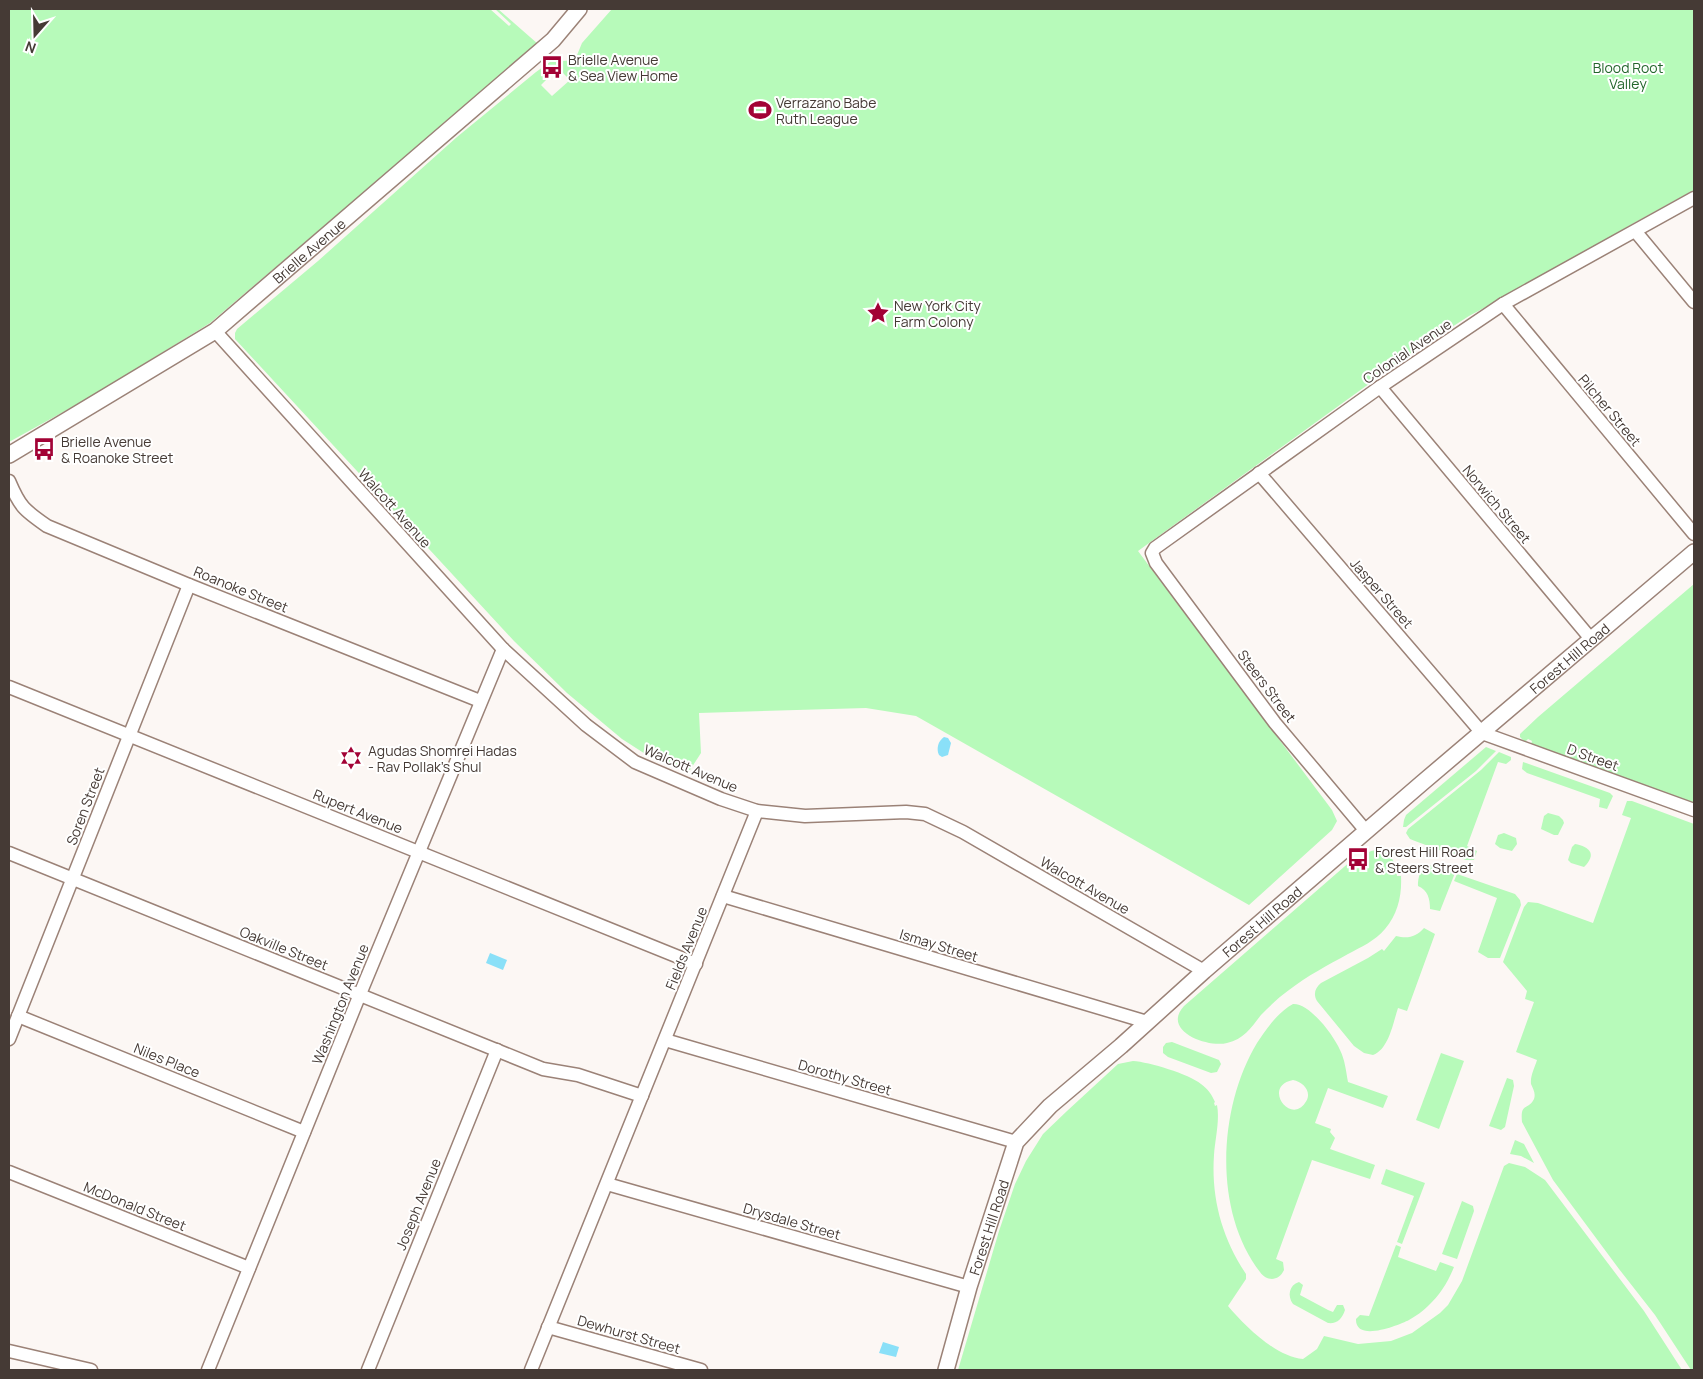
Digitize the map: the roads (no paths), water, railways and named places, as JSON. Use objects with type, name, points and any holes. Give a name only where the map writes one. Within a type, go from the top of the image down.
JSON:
[{"type":"street","name":"Brielle Avenue","points":[[9,456],[215,332],[553,40],[580,9]]},
{"type":"street","name":"Colonial Avenue","points":[[1152,553],[1158,544],[1380,387],[1503,304],[1636,232],[1694,198]]},
{"type":"street","points":[[1636,232],[1694,302]]},
{"type":"street","name":"Pilcher Street","points":[[1503,304],[1694,534]]},
{"type":"street","name":"Walcott Avenue","points":[[215,332],[503,650],[586,725],[635,762],[722,799],[757,811],[805,816],[886,812],[925,814],[963,832],[1204,971]]},
{"type":"street","name":"Norwich Street","points":[[1380,387],[1591,639]]},
{"type":"street","name":"Jasper Street","points":[[1259,473],[1482,732]]},
{"type":"street","name":"Roanoke Street","points":[[9,481],[19,504],[29,514],[47,526],[480,701]]},
{"type":"street","name":"Forest Hill Road","points":[[946,1370],[969,1287],[1016,1142],[1050,1106],[1204,971],[1694,552]]},
{"type":"street","name":"Steers Street","points":[[1152,553],[1156,563],[1275,723],[1366,831]]},
{"type":"street","name":"Soren Street","points":[[9,1039],[189,585]]},
{"type":"street","name":"Washington Avenue","points":[[208,1370],[418,852],[503,650]]},
{"type":"street","name":"Rupert Avenue","points":[[9,687],[696,964]]},
{"type":"street","name":"D Street","points":[[1482,732],[1694,810]]},
{"type":"street","name":"Fields Avenue","points":[[531,1370],[757,811]]},
{"type":"street","name":"Oakville Street","points":[[9,853],[543,1069],[578,1075],[642,1096]]},
{"type":"street","name":"Ismay Street","points":[[723,896],[1147,1022]]},
{"type":"street","name":"Niles Place","points":[[18,1016],[304,1132]]},
{"type":"street","name":"Dorothy Street","points":[[665,1040],[1016,1142]]},
{"type":"street","name":"Joseph Avenue","points":[[368,1370],[497,1050]]},
{"type":"street","name":"McDonald Street","points":[[9,1172],[249,1268]]},
{"type":"street","name":"Drysdale Street","points":[[606,1184],[969,1287]]},
{"type":"street","name":"Dewhurst Street","points":[[548,1327],[701,1370]]},
{"type":"street","points":[[9,1351],[91,1370]]},
{"type":"water","points":[[944,737],[948,738],[951,743],[948,755],[942,757],[938,753],[938,748],[940,741]]},
{"type":"water","points":[[490,953],[507,960],[503,970],[486,963]]},
{"type":"water","points":[[883,1342],[899,1347],[896,1357],[879,1353]]},
{"type":"place","name":"Brielle Avenue & Sea View Home","points":[[552,67]]},
{"type":"place","name":"Verrazano Babe Ruth League","points":[[760,110]]},
{"type":"place","name":"New York City Farm Colony","points":[[878,313]]},
{"type":"place","name":"Brielle Avenue & Roanoke Street","points":[[44,449]]},
{"type":"place","name":"Agudas Shomrei Hadas - Rav Pollak's Shul","points":[[351,758]]},
{"type":"place","name":"Forest Hill Road & Steers Street","points":[[1358,859]]},
{"type":"park label","name":"Blood Root Valley","points":[[1628,76]]}]
